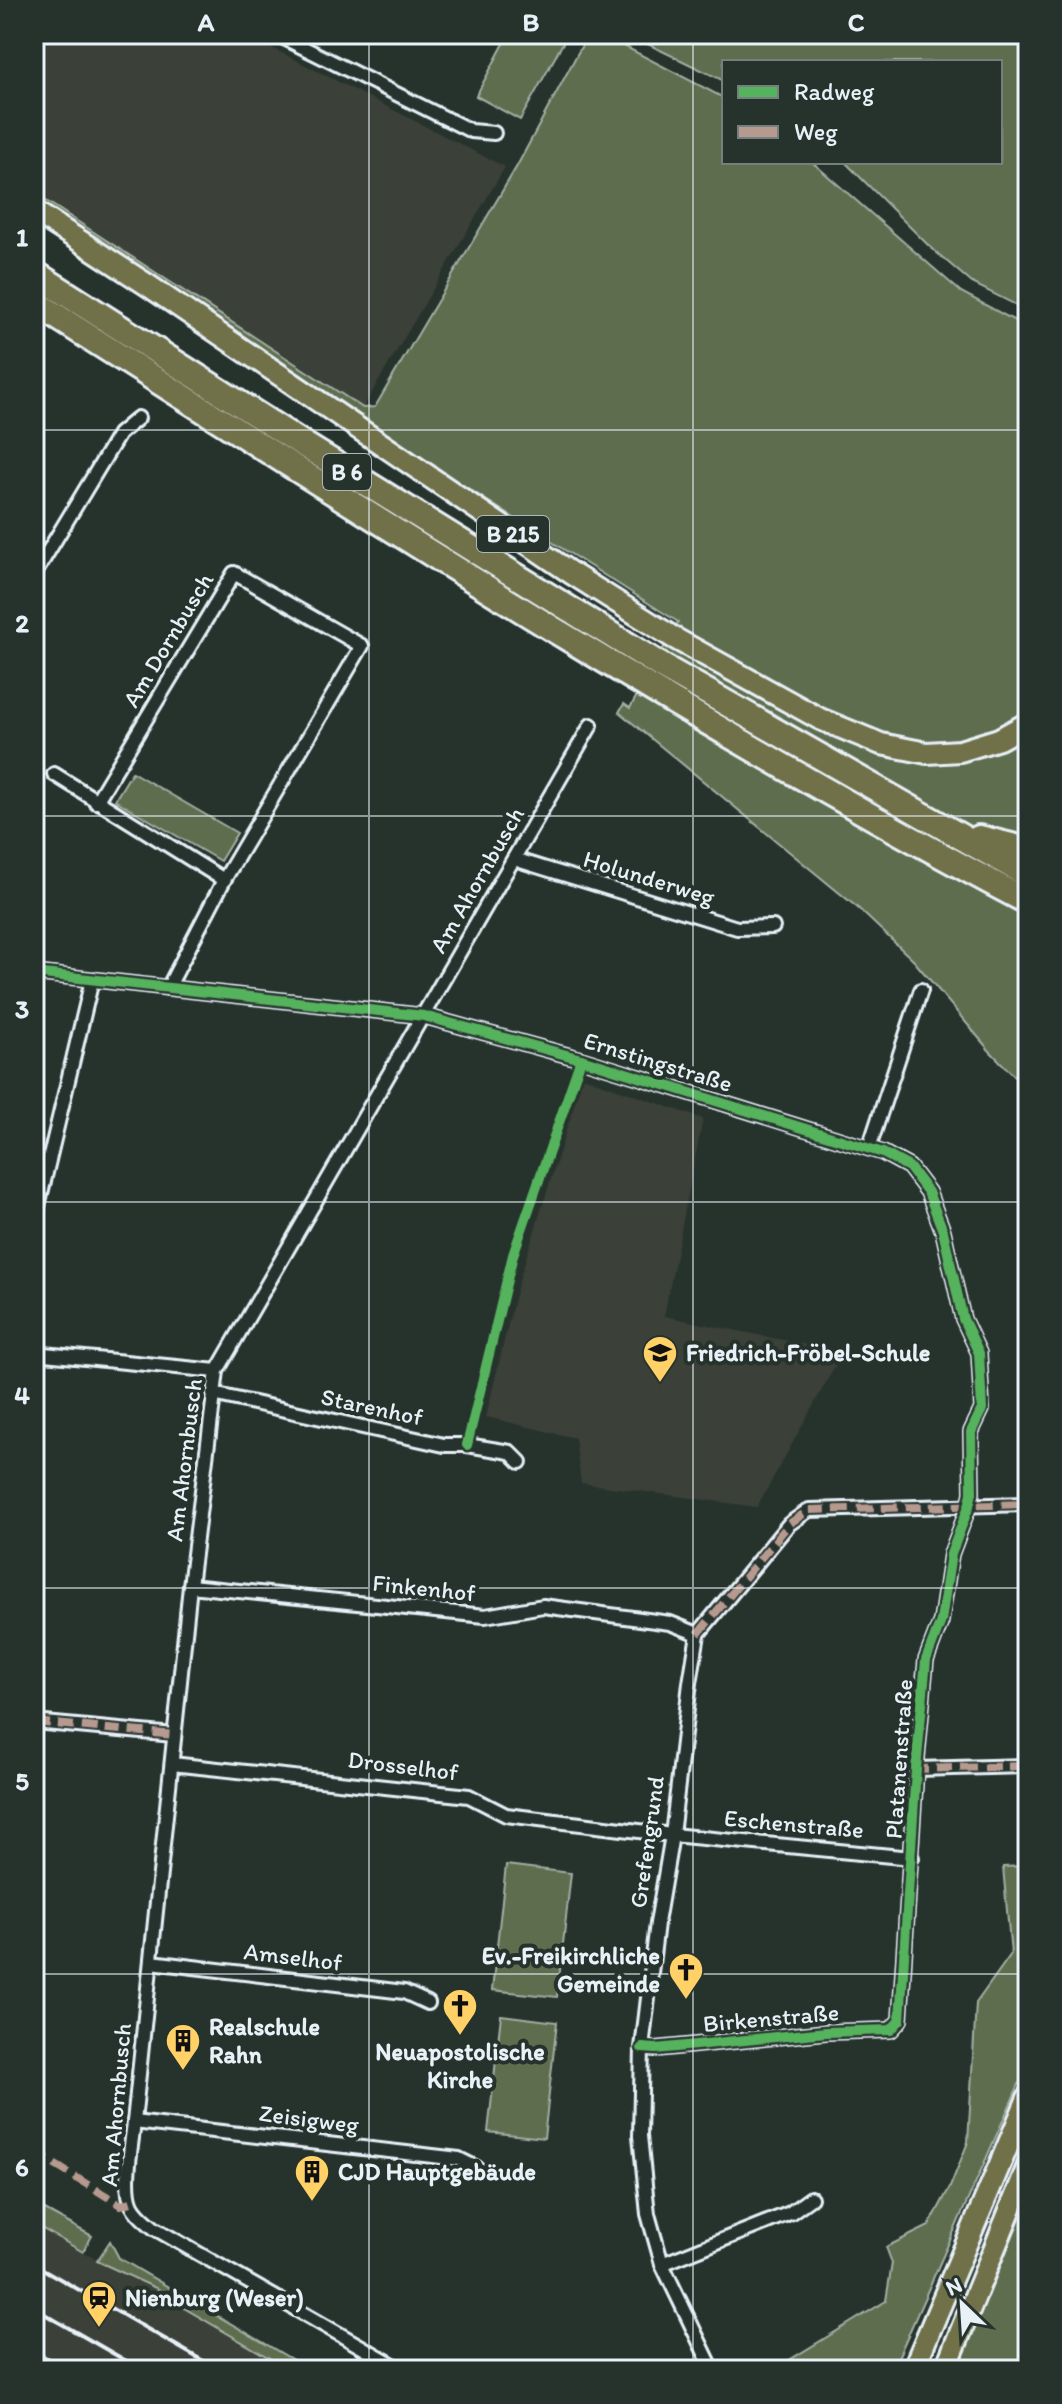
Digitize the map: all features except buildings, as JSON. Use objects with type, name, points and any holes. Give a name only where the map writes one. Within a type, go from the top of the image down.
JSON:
[{"type":"highway","name":"B 6","points":[[34,273],[663,667],[1028,875]]},
{"type":"highway","name":"B 6","points":[[34,302],[682,709],[914,842],[1028,902]]},
{"type":"highway","points":[[942,827],[1028,850]]},
{"type":"main road","name":"B 215","points":[[34,211],[175,303],[571,573],[674,638],[820,719],[881,744],[927,753],[960,751],[999,739],[1028,723]]},
{"type":"main road","points":[[913,2370],[1028,2098]]},
{"type":"main road","points":[[945,2370],[1028,2166]]},
{"type":"street","points":[[276,34],[471,131],[494,133]]},
{"type":"street","points":[[34,575],[119,434],[138,418]]},
{"type":"street","name":"Am Dornbusch","points":[[96,802],[234,573],[362,646],[224,880],[168,988]]},
{"type":"street","name":"Am Ahornbusch","points":[[402,2370],[154,2228],[141,2218],[131,2202],[129,2183],[134,2122],[190,1586],[217,1371],[591,725]]},
{"type":"street","points":[[54,774],[224,880]]},
{"type":"street","name":"Holunderweg","points":[[514,859],[737,928],[773,927]]},
{"type":"street","name":"Ernstingstraße","points":[[34,973],[424,1016],[581,1059],[869,1148],[909,1167],[928,1192],[943,1231],[963,1319],[979,1353],[982,1409],[971,1432],[972,1493],[969,1506]]},
{"type":"street","points":[[34,1223],[92,980]]},
{"type":"street","points":[[869,1148],[921,990]]},
{"type":"street","points":[[34,1353],[217,1371]]},
{"type":"street","name":"Starenhof","points":[[213,1394],[444,1445],[467,1445],[510,1452],[520,1462]]},
{"type":"street","points":[[698,1634],[789,1524],[809,1510],[1028,1504]]},
{"type":"street","name":"Platanenstraße","points":[[900,2020],[926,1660],[941,1621],[951,1554],[969,1506]]},
{"type":"street","name":"Finkenhof","points":[[190,1586],[485,1616],[543,1606],[670,1623],[698,1634]]},
{"type":"street","name":"Grefengrund","points":[[698,1634],[672,1835],[657,1923],[640,2085],[643,2179],[648,2214],[662,2264],[713,2370]]},
{"type":"street","points":[[34,1722],[174,1735]]},
{"type":"street","name":"Drosselhof","points":[[172,1764],[469,1796],[506,1815],[672,1835]]},
{"type":"street","points":[[916,1769],[1028,1766]]},
{"type":"street","name":"Eschenstraße","points":[[672,1835],[912,1858]]},
{"type":"street","name":"Amselhof","points":[[151,1962],[404,1992],[428,2003]]},
{"type":"street","name":"Birkenstraße","points":[[642,2048],[826,2032],[891,2030],[900,2020]]},
{"type":"street","name":"Zeisigweg","points":[[134,2122],[459,2159],[477,2168]]},
{"type":"street","points":[[662,2264],[790,2213],[811,2198]]},
{"type":"shaded area","points":[[34,34],[245,34],[505,167],[363,408],[34,193]]},
{"type":"shaded area","name":"Friedrich-Fröbel-Schule","points":[[583,1077],[703,1119],[664,1316],[843,1352],[757,1507],[581,1483],[575,1438],[486,1417],[517,1287]]},
{"type":"shaded area","points":[[34,2224],[125,2275],[160,2290],[167,2298],[290,2370],[34,2370]]},
{"type":"green space","points":[[509,34],[568,34],[520,120],[476,96]]},
{"type":"green space","points":[[588,34],[601,34],[722,97],[722,164],[814,164],[961,292],[1028,328],[1028,1102],[1019,1081],[914,961],[859,909],[619,712],[624,704],[630,708],[678,622],[363,422],[34,202],[34,193],[363,408],[375,407],[517,166]]},
{"type":"green space","points":[[627,34],[1028,34],[1028,311],[972,283],[929,246],[847,164],[1002,164],[1002,60],[722,60],[722,80]]},
{"type":"green space","points":[[132,772],[237,833],[220,861],[115,800]]},
{"type":"green space","points":[[506,1865],[571,1873],[557,1997],[492,1990]]},
{"type":"green space","points":[[1028,1866],[1028,2064],[893,2369],[773,2370],[886,2301],[892,2263],[886,2247],[929,2226],[950,2187],[968,2142],[976,2003],[1011,1954],[1003,1867]]},
{"type":"green space","points":[[501,2015],[557,2022],[544,2138],[488,2132]]},
{"type":"green space","points":[[1028,2199],[1028,2370],[958,2370]]},
{"type":"green space","points":[[34,2204],[92,2236],[83,2252],[34,2224]]},
{"type":"green space","points":[[110,2241],[119,2258],[310,2370],[290,2370],[167,2298],[160,2290],[97,2261]]},
{"type":"railway","points":[[34,2264],[219,2370]]},
{"type":"railway","points":[[34,2308],[142,2370]]},
{"type":"railway","points":[[34,2351],[68,2370]]},
{"type":"marked path","points":[[698,1634],[789,1524],[809,1510],[1028,1504]]},
{"type":"marked path","points":[[34,1722],[174,1735]]},
{"type":"marked path","points":[[916,1765],[916,1769],[1028,1766]]},
{"type":"marked path","points":[[34,2152],[121,2205],[131,2202]]},
{"type":"cycle path","points":[[34,973],[424,1016],[581,1059],[883,1153],[909,1167],[928,1192],[943,1231],[963,1319],[979,1353],[982,1409],[971,1432],[972,1493],[951,1554],[941,1621],[926,1660],[900,2020],[891,2030],[826,2032],[642,2048]]},
{"type":"cycle path","points":[[467,1445],[513,1255],[581,1059]]},
{"type":"place","name":"Friedrich-Fröbel-Schule","points":[[660,1384]]},
{"type":"place","name":"Ev.-Freikirchliche Gemeinde","points":[[686,2001]]},
{"type":"place","name":"Neuapostolische Kirche","points":[[460,2037]]},
{"type":"place","name":"Realschule Rahn","points":[[183,2072]]},
{"type":"place","name":"CJD Hauptgebäude","points":[[312,2203]]},
{"type":"place","name":"Nienburg (Weser)","points":[[99,2329]]}]
